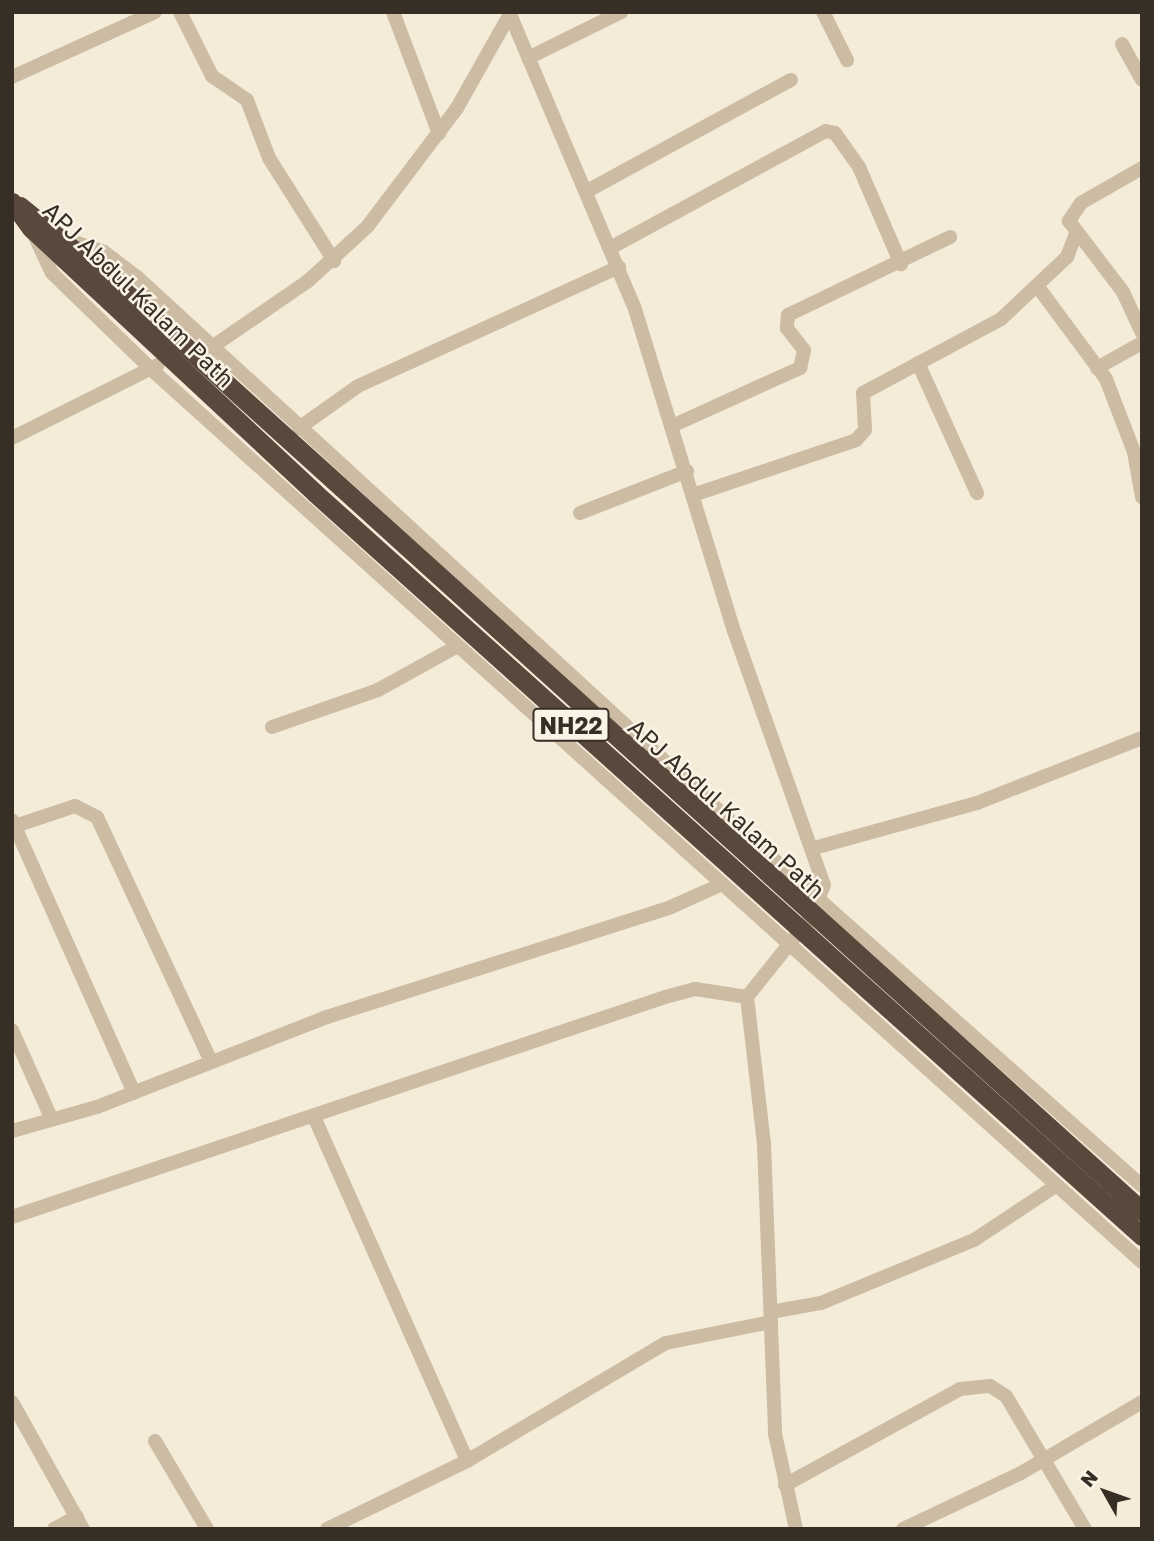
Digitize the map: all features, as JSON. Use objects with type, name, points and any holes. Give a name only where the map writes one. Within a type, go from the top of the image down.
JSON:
[{"type":"highway","name":"APJ Abdul Kalam Path","points":[[13,202],[30,228],[175,351],[248,406],[800,931],[1142,1211]]},
{"type":"highway","name":"APJ Abdul Kalam Path","points":[[13,202],[65,239],[175,351],[221,419],[1142,1236]]},
{"type":"highway","points":[[221,419],[248,406]]},
{"type":"street","points":[[180,12],[212,76],[247,100],[269,158],[334,261]]},
{"type":"street","points":[[393,12],[439,134]]},
{"type":"street","points":[[528,58],[621,12]]},
{"type":"street","points":[[823,12],[847,60]]},
{"type":"street","points":[[212,347],[334,261],[381,212],[439,134],[510,13]]},
{"type":"street","points":[[510,13],[612,247],[696,494],[734,631],[814,848],[823,898],[747,997],[764,1144],[775,1434],[796,1529]]},
{"type":"street","points":[[12,77],[150,14]]},
{"type":"street","points":[[1122,44],[1142,80]]},
{"type":"street","points":[[589,190],[791,80]]},
{"type":"street","points":[[612,247],[826,131],[835,133],[859,167],[901,264]]},
{"type":"street","points":[[1142,168],[1075,208],[1069,221],[1075,236],[1124,292],[1142,333]]},
{"type":"street","name":"NH22","points":[[30,228],[52,273],[152,370],[221,419],[456,647],[720,885],[800,931],[1054,1187],[1142,1262]]},
{"type":"street","points":[[696,494],[856,440],[865,430],[863,393],[1001,319],[1067,257],[1075,236]]},
{"type":"street","points":[[672,426],[800,368],[804,350],[788,328],[788,315],[901,264],[950,237]]},
{"type":"street","name":"NH22","points":[[65,239],[104,252],[1142,1186]]},
{"type":"street","points":[[299,428],[358,386],[619,267]]},
{"type":"street","points":[[1038,287],[1097,368],[1127,432],[1142,497]]},
{"type":"street","points":[[1097,368],[1142,343]]},
{"type":"street","points":[[12,438],[152,370],[175,351]]},
{"type":"street","points":[[918,363],[977,493]]},
{"type":"street","points":[[580,513],[687,471]]},
{"type":"street","points":[[272,727],[378,691],[456,647]]},
{"type":"street","points":[[814,848],[977,803],[1142,738]]},
{"type":"street","points":[[134,1093],[13,824],[75,806],[97,817],[211,1062]]},
{"type":"street","points":[[12,1131],[134,1093],[327,1017],[671,907],[720,885]]},
{"type":"street","points":[[12,1217],[314,1119],[665,997],[695,989],[747,997]]},
{"type":"street","points":[[12,1030],[52,1120]]},
{"type":"street","points":[[314,1119],[467,1461]]},
{"type":"street","points":[[327,1529],[467,1461],[666,1343],[821,1303],[974,1240],[1054,1187]]},
{"type":"street","points":[[785,1485],[977,1385],[1001,1390],[1085,1529]]},
{"type":"street","points":[[12,1402],[80,1523],[54,1529]]},
{"type":"street","points":[[903,1529],[1044,1460],[1142,1402]]},
{"type":"street","points":[[155,1441],[207,1529]]}]
